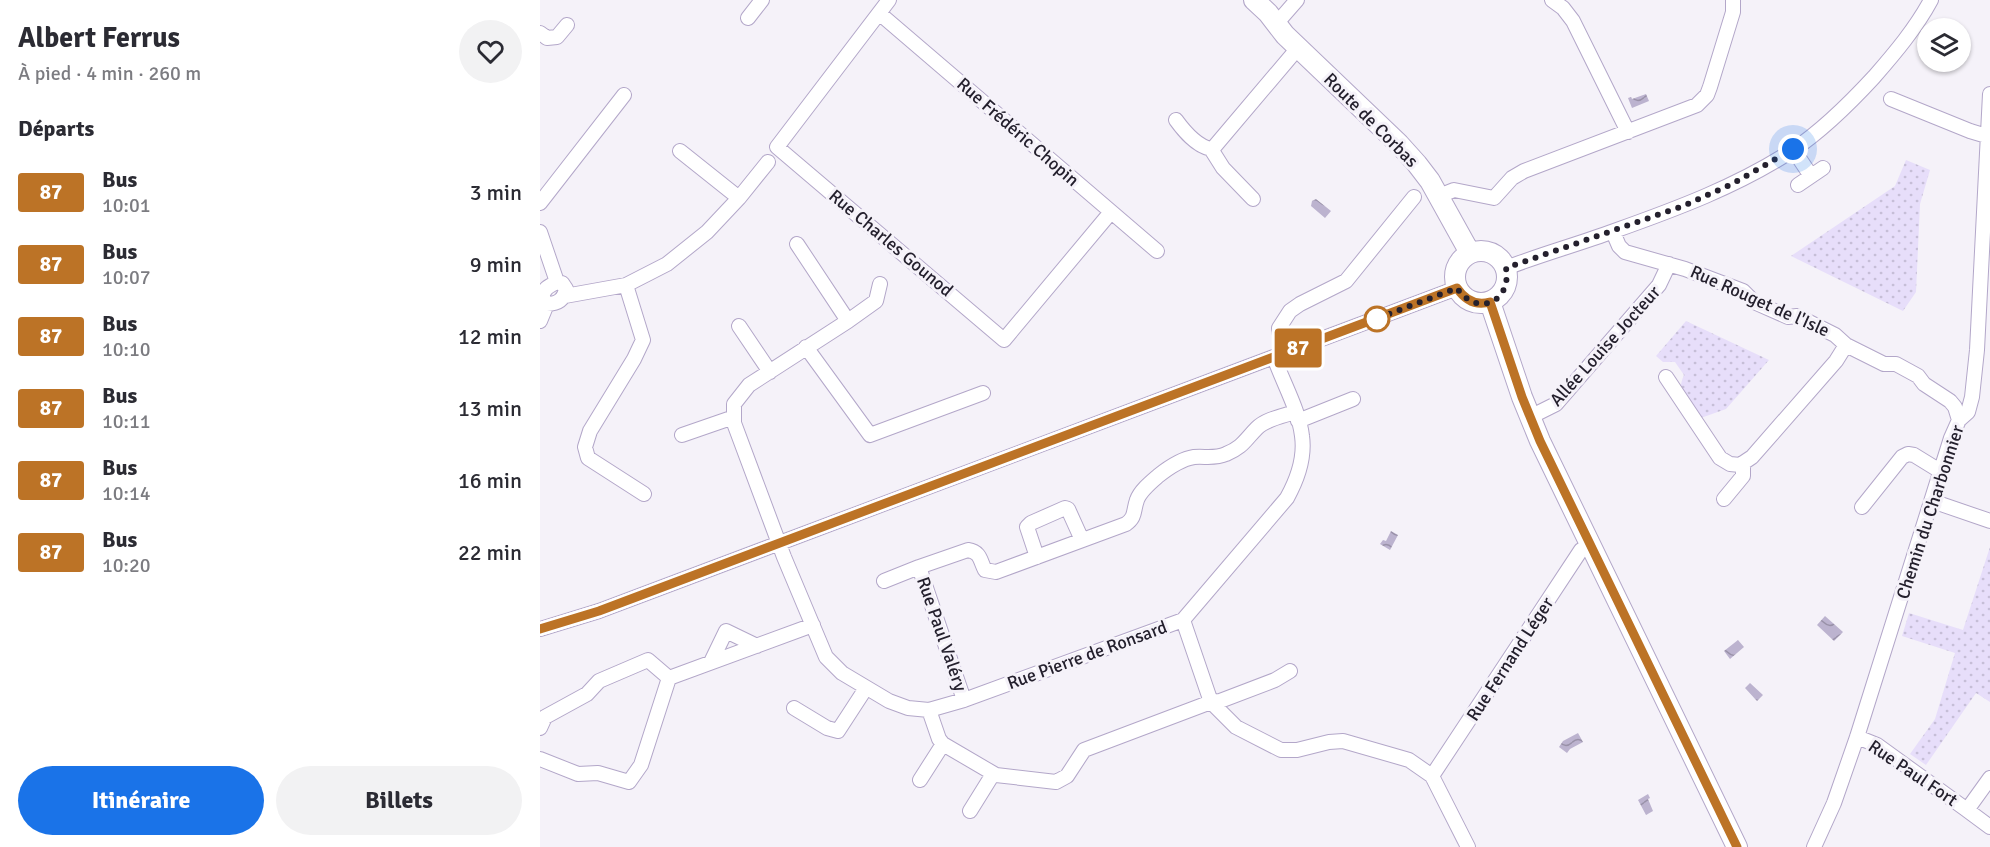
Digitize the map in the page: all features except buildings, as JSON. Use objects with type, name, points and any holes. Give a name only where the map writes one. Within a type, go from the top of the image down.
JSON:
[{"type":"street","points":[[748,18],[762,0]]},
{"type":"street","points":[[879,13],[889,0]]},
{"type":"street","name":"Route de Corbas","points":[[1254,0],[1298,48],[1400,144],[1424,172],[1470,253]]},
{"type":"street","points":[[1276,24],[1297,0]]},
{"type":"street","points":[[1552,0],[1569,14],[1628,132]]},
{"type":"street","points":[[1439,196],[1454,190],[1494,198],[1518,174],[1697,105],[1710,87],[1733,12],[1733,0]]},
{"type":"street","points":[[1506,268],[1683,206],[1732,184],[1793,149],[1820,129],[1858,94],[1891,58],[1924,14],[1931,0]]},
{"type":"street","name":"Rue Charles Gounod","points":[[879,13],[777,147],[1004,340],[1111,212]]},
{"type":"street","name":"Rue Frédéric Chopin","points":[[879,13],[1157,251]]},
{"type":"street","points":[[540,33],[547,38],[557,37],[567,26]]},
{"type":"street","points":[[1211,149],[1298,48]]},
{"type":"street","name":"Chemin du Charbonnier","points":[[1814,847],[1834,803],[1857,737],[1940,471],[1959,420],[1968,412],[1984,353],[1990,94]]},
{"type":"street","points":[[540,203],[624,95]]},
{"type":"street","points":[[1891,99],[1990,137]]},
{"type":"street","points":[[1176,120],[1194,140],[1211,149],[1223,168],[1253,199]]},
{"type":"street","points":[[1793,149],[1811,176]]},
{"type":"street","points":[[680,152],[739,198]]},
{"type":"street","points":[[565,296],[626,285],[667,264],[707,232],[768,162]]},
{"type":"street","points":[[1798,185],[1824,168]]},
{"type":"street","name":"Rue Pierre de Ronsard","points":[[734,417],[734,423],[779,543],[826,657],[842,674],[889,701],[908,708],[929,711],[964,700],[1183,620],[1287,498],[1294,485],[1302,454],[1302,436],[1280,355],[1279,328],[1290,311],[1346,281],[1414,197]]},
{"type":"street","points":[[540,231],[557,282]]},
{"type":"street","name":"Rue Rouget de l'Isle","points":[[1613,232],[1619,246],[1625,252],[1685,268],[1743,291],[1754,302],[1788,317],[1797,316],[1884,364],[1896,364],[1918,376],[1923,384],[1950,401],[1955,407],[1959,420]]},
{"type":"street","points":[[797,244],[848,321]]},
{"type":"street","points":[[1480,251],[1492,253],[1499,257],[1506,268],[1508,278],[1504,292],[1496,300],[1475,303],[1467,299],[1457,288],[1457,267],[1470,253],[1480,251]]},
{"type":"street","name":"Allée Louise Jocteur","points":[[1530,417],[1556,405],[1659,285],[1669,264]]},
{"type":"street","points":[[540,321],[543,299],[546,287],[557,282],[562,283],[566,289],[565,296],[553,304],[543,299]]},
{"type":"street","points":[[682,435],[734,417],[734,404],[749,385],[876,301],[880,284]]},
{"type":"street","points":[[626,285],[642,340],[634,359],[590,430],[585,447],[588,458],[644,494]]},
{"type":"street","points":[[540,629],[599,611],[1457,288]]},
{"type":"street","points":[[1490,302],[1530,417],[1737,847]]},
{"type":"street","points":[[739,326],[770,372]]},
{"type":"street","points":[[1666,377],[1720,458],[1730,464],[1743,464],[1752,457],[1829,369],[1846,345]]},
{"type":"street","points":[[806,347],[870,435],[983,393]]},
{"type":"street","points":[[1296,416],[1353,399]]},
{"type":"street","name":"Rue Paul Valéry","points":[[884,581],[968,550],[975,551],[981,557],[985,570],[991,573],[996,572],[1126,524],[1132,520],[1140,494],[1172,466],[1193,457],[1215,458],[1225,455],[1240,447],[1264,423],[1296,416]]},
{"type":"street","points":[[1862,507],[1902,457],[1908,454],[1914,455],[1940,471]]},
{"type":"street","points":[[1724,499],[1743,476],[1743,464]]},
{"type":"street","points":[[1932,501],[1990,521]]},
{"type":"street","points":[[1037,557],[1028,527],[1031,522],[1065,507],[1082,540]]},
{"type":"street","name":"Rue Fernand Léger","points":[[1432,776],[1581,550],[1590,545]]},
{"type":"street","name":"Rue Paul Valéry","points":[[920,567],[964,700]]},
{"type":"street","points":[[1183,620],[1211,702],[1236,728],[1281,750],[1297,750],[1343,741],[1409,760],[1432,776],[1468,847]]},
{"type":"street","points":[[669,678],[813,625]]},
{"type":"street","points":[[711,662],[726,631],[757,646]]},
{"type":"street","points":[[540,729],[545,717],[588,694],[599,681],[648,660],[669,678]]},
{"type":"street","points":[[929,711],[943,744],[993,774],[1001,777],[1059,782],[1067,776],[1084,750],[1275,680],[1290,671]]},
{"type":"street","points":[[540,759],[578,774],[598,773],[629,782],[641,765],[669,678]]},
{"type":"street","points":[[794,708],[827,728],[838,731],[866,688]]},
{"type":"street","name":"Rue Paul Fort","points":[[1857,737],[1876,745],[1990,827]]},
{"type":"street","points":[[920,780],[943,744]]},
{"type":"street","points":[[970,811],[993,774]]},
{"type":"street","name":"Rue Paul Fort","points":[[1967,810],[1990,778]]},
{"type":"shaded area","points":[[1906,160],[1930,170],[1920,204],[1916,292],[1903,311],[1791,256],[1895,186]]},
{"type":"shaded area","points":[[1686,321],[1769,360],[1726,409],[1698,419],[1682,393],[1684,375],[1675,362],[1663,362],[1656,356]]},
{"type":"shaded area","points":[[1990,547],[1990,702],[1976,693],[1926,765],[1910,754],[1935,719],[1955,653],[1902,636],[1909,613],[1963,630]]},
{"type":"water","points":[[1646,94],[1649,101],[1632,108],[1628,98],[1632,99]]},
{"type":"water","points":[[1316,199],[1331,211],[1325,218],[1311,206],[1312,201]]},
{"type":"water","points":[[1391,531],[1398,535],[1390,550],[1380,544],[1383,540],[1386,541]]},
{"type":"water","points":[[1825,616],[1843,632],[1834,641],[1817,625]]},
{"type":"water","points":[[1738,640],[1744,647],[1730,659],[1724,651]]},
{"type":"water","points":[[1750,683],[1763,695],[1757,701],[1745,688]]},
{"type":"water","points":[[1578,733],[1583,742],[1567,753],[1559,747],[1563,741]]},
{"type":"water","points":[[1648,794],[1653,811],[1646,815],[1638,800]]},
{"type":"bus line","name":"87","points":[[540,629],[599,611],[1457,288],[1461,294],[1475,303],[1490,302],[1504,347],[1540,441],[1737,847]]},
{"type":"route","points":[[1377,319],[1368,322],[1457,288],[1467,299],[1475,303],[1484,304],[1496,300],[1504,292],[1507,284],[1506,268],[1683,206],[1732,184],[1793,149]]}]
